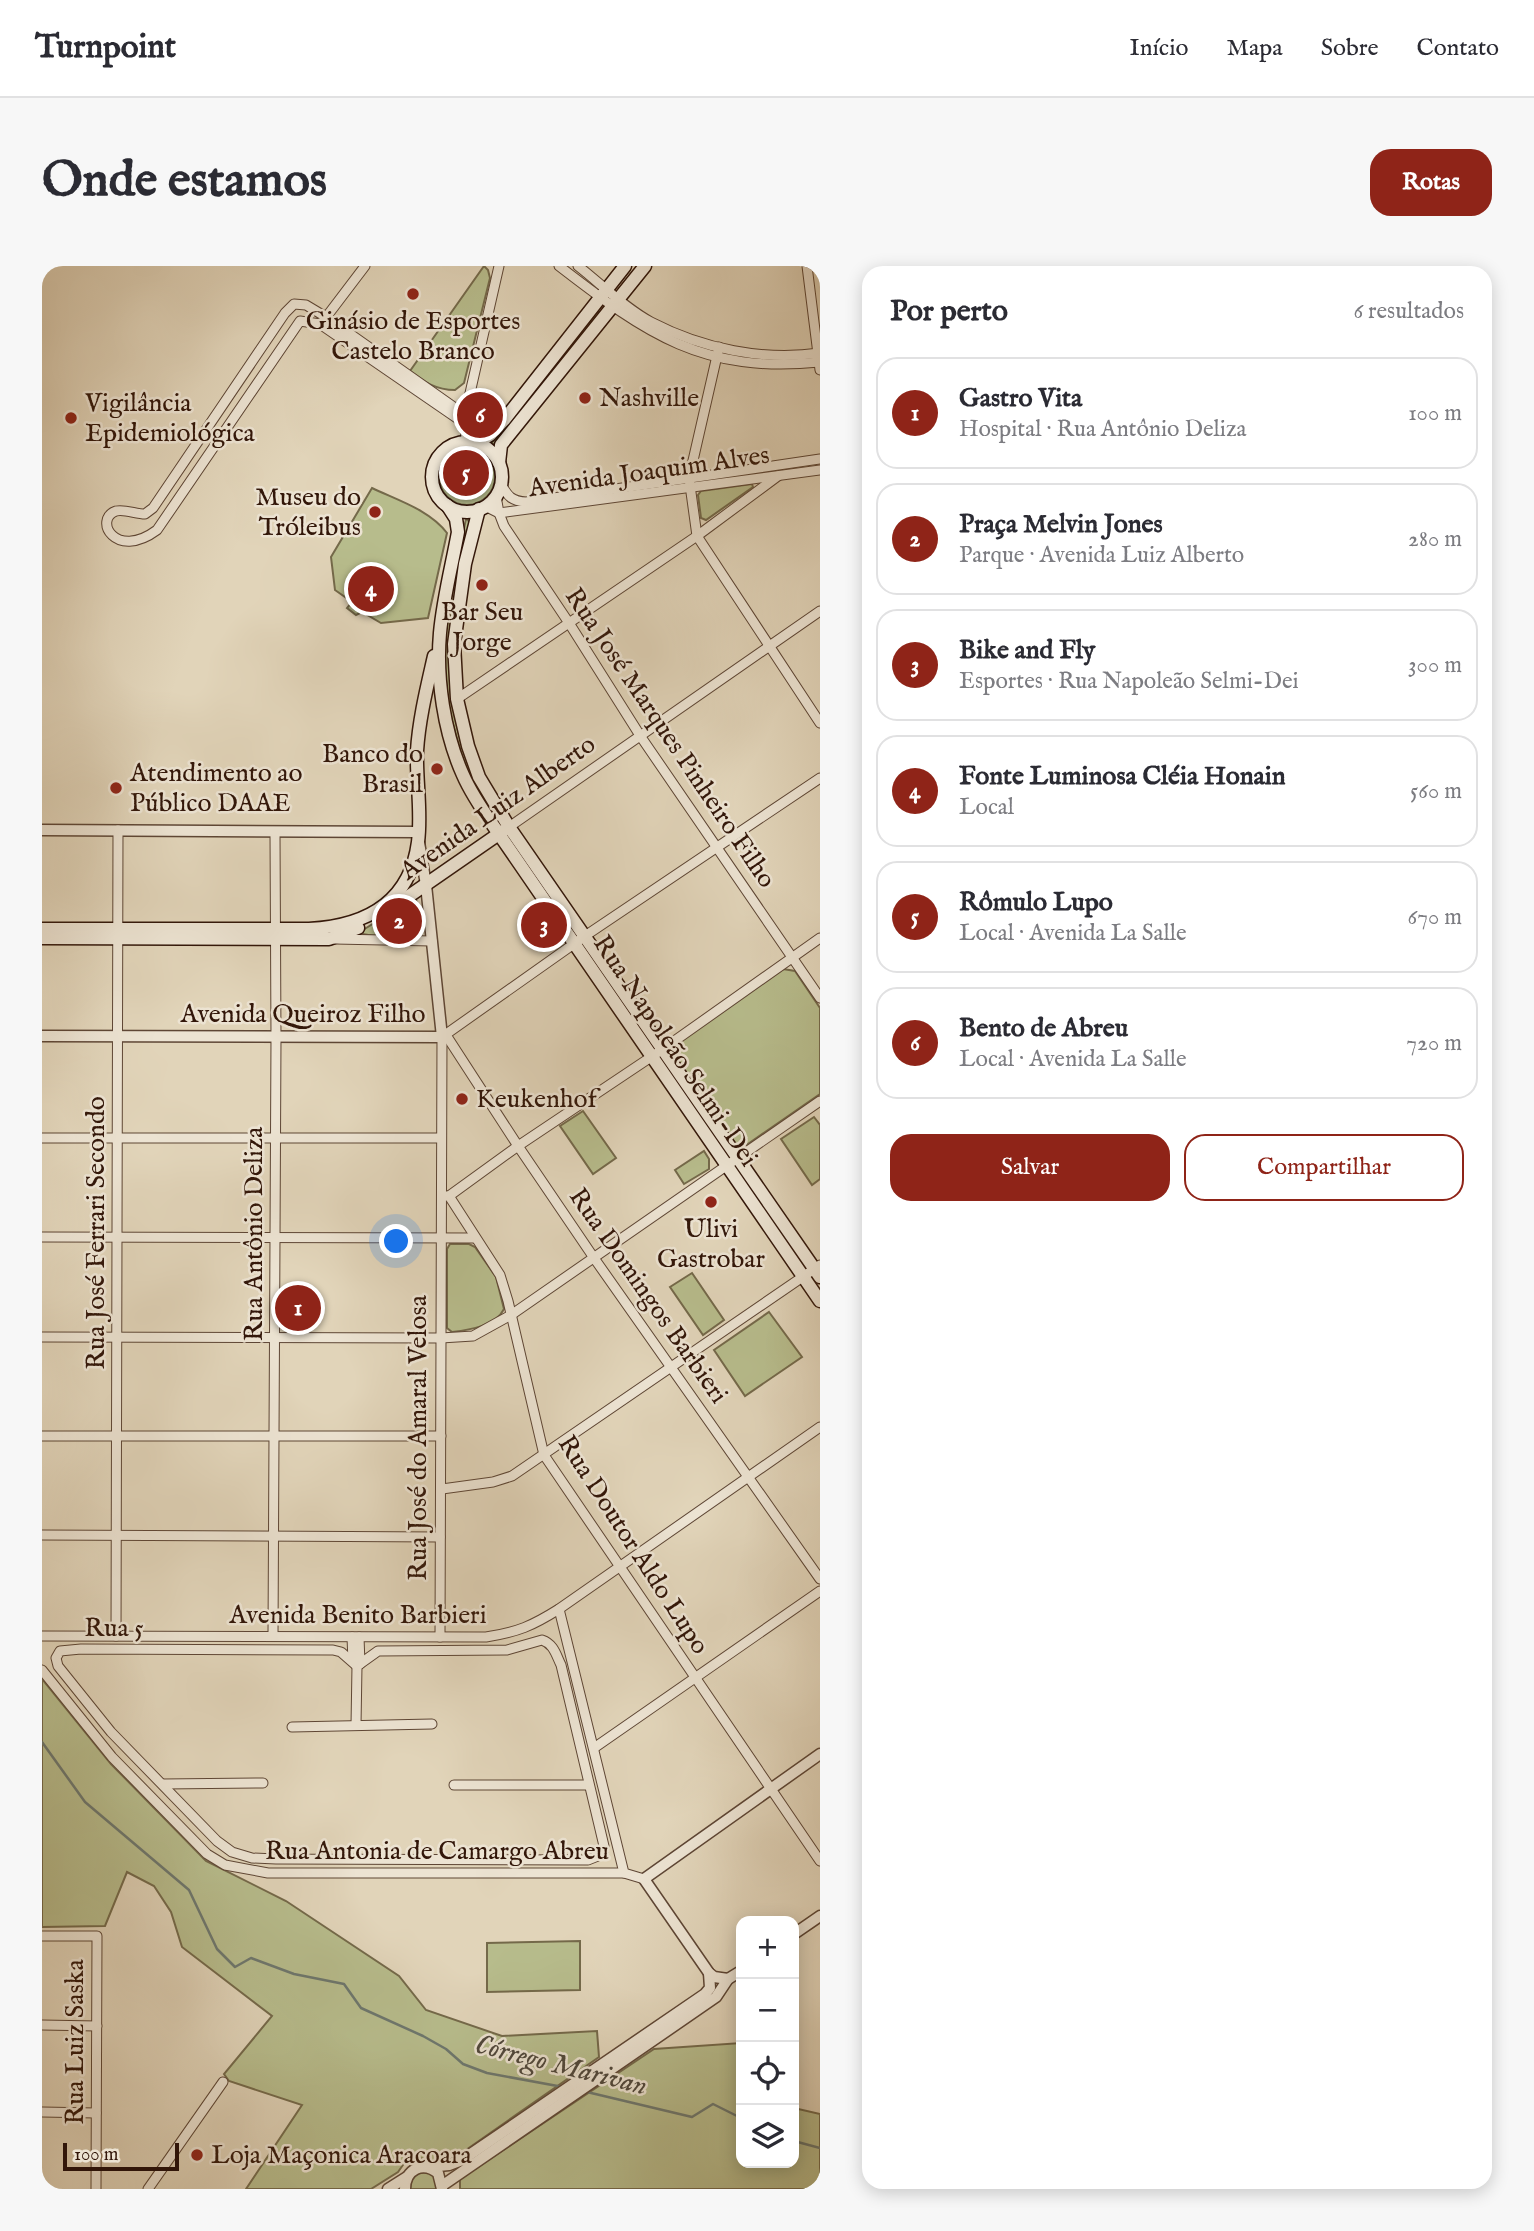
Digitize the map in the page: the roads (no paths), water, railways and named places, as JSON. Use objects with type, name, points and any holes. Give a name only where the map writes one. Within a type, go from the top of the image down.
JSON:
[{"type":"main road","points":[[625,266],[490,435],[445,449],[433,467],[432,478],[434,489],[447,505],[466,511],[482,508],[499,490],[501,445],[645,266]]},
{"type":"main road","points":[[471,442],[486,447],[499,463]]},
{"type":"main road","name":"Rua Napoleão Selmi-Dei","points":[[447,505],[456,519],[458,532],[440,632],[439,667],[452,743],[473,795],[504,831],[580,940],[663,1049],[818,1270]]},
{"type":"main road","name":"Rua Napoleão Selmi-Dei","points":[[482,508],[466,564],[454,644],[457,699],[464,734],[479,777],[504,831]]},
{"type":"main road","name":"Rua José do Amaral Velosa","points":[[411,872],[418,836],[417,750],[440,632]]},
{"type":"main road","name":"Avenida Luiz Alberto","points":[[42,938],[276,935],[329,939],[368,923],[504,831]]},
{"type":"main road","name":"Avenida Luiz Alberto","points":[[276,935],[333,928],[372,915],[391,901],[411,872]]},
{"type":"main road","name":"Avenida Luiz Alberto","points":[[42,929],[118,935]]},
{"type":"main road","name":"Rua Napoleão Selmi-Dei","points":[[580,940],[651,1057],[820,1301]]},
{"type":"street","points":[[323,321],[365,266]]},
{"type":"street","points":[[471,442],[464,419],[499,266]]},
{"type":"street","points":[[559,266],[603,293],[646,330],[668,341],[755,363],[786,365],[819,360],[807,266]]},
{"type":"street","points":[[578,266],[603,293]]},
{"type":"street","points":[[323,321],[300,321],[157,530],[146,538],[133,542],[118,541],[111,535],[107,526],[109,516],[114,512],[145,514],[153,508],[285,313],[294,304],[306,305],[323,321],[464,419]]},
{"type":"street","points":[[718,352],[689,483],[696,536],[820,723]]},
{"type":"street","name":"Avenida Joaquim Alves","points":[[482,508],[499,513],[820,460]]},
{"type":"street","name":"Avenida Joaquim Alves","points":[[499,490],[515,501],[526,502],[820,470]]},
{"type":"street","points":[[457,699],[696,536],[778,476]]},
{"type":"street","name":"Rua José Marques Pinheiro Filho","points":[[499,490],[499,513],[504,526],[641,737],[820,998]]},
{"type":"street","name":"Avenida Luiz Alberto","points":[[504,831],[820,611]]},
{"type":"street","name":"Avenida Queiroz Filho","points":[[42,1036],[444,1036],[580,940],[820,778]]},
{"type":"street","points":[[42,830],[418,836]]},
{"type":"street","name":"Rua José Ferrari Secondo","points":[[116,1636],[118,831]]},
{"type":"street","name":"Rua Antônio Deliza","points":[[273,1636],[275,833]]},
{"type":"street","name":"Rua José do Amaral Velosa","points":[[418,836],[444,1036],[440,1072],[441,1138],[446,1196],[441,1338],[440,1637]]},
{"type":"street","points":[[446,1196],[663,1049],[820,938]]},
{"type":"street","points":[[329,939],[432,941]]},
{"type":"street","name":"Rua Domingos Barbieri","points":[[444,1036],[594,1258],[820,1579]]},
{"type":"street","points":[[440,1072],[456,1052]]},
{"type":"street","points":[[42,1337],[473,1336],[511,1315],[820,1101]]},
{"type":"street","points":[[42,1138],[441,1138]]},
{"type":"street","name":"Rua Doutor Aldo Lupo","points":[[446,1196],[500,1275],[544,1455],[820,1861]]},
{"type":"street","points":[[42,1237],[475,1238]]},
{"type":"street","points":[[442,1489],[481,1484],[512,1476],[803,1276],[818,1270]]},
{"type":"street","name":"Avenida Benito Barbieri","points":[[42,1636],[486,1637],[514,1633],[534,1625],[559,1609],[820,1427]]},
{"type":"street","points":[[42,1436],[441,1437]]},
{"type":"street","points":[[42,1535],[440,1537]]},
{"type":"street","points":[[594,1748],[820,1591]]},
{"type":"street","points":[[559,1609],[624,1873]]},
{"type":"street","points":[[356,1637],[356,1725]]},
{"type":"street","name":"Rua 5","points":[[542,1640],[554,1649],[561,1665],[604,1846],[603,1854],[588,1860],[252,1858],[232,1852],[217,1841],[163,1784],[111,1732],[58,1667],[56,1657],[60,1651],[332,1650],[341,1652],[357,1664],[378,1651],[506,1650],[542,1640]]},
{"type":"street","name":"Rua Antonia de Camargo Abreu","points":[[42,1670],[112,1757],[207,1854],[225,1864],[268,1873],[624,1873],[645,1879]]},
{"type":"street","points":[[292,1727],[432,1724]]},
{"type":"street","points":[[728,1979],[715,1977],[709,1972],[645,1879],[820,1755]]},
{"type":"street","points":[[163,1784],[263,1783]]},
{"type":"street","points":[[185,1807],[181,1798],[184,1790],[191,1784]]},
{"type":"street","points":[[454,1785],[588,1785]]},
{"type":"street","points":[[799,1931],[820,1916]]},
{"type":"street","name":"Rua Luiz Saska","points":[[42,1936],[97,1937],[96,2189]]},
{"type":"street","points":[[388,2189],[416,2169],[449,2165],[462,2160],[705,1994],[710,1988],[709,1972]]},
{"type":"street","points":[[428,2167],[438,2174],[443,2188],[562,2102],[716,1997],[728,1979],[736,1974]]},
{"type":"street","points":[[42,2025],[97,2026]]},
{"type":"street","points":[[148,2189],[223,2082]]},
{"type":"street","points":[[42,2112],[96,2113]]},
{"type":"street","points":[[405,2189],[407,2177]]},
{"type":"water","points":[[371,576],[380,579],[383,588],[380,597],[371,600],[362,597],[359,588],[362,579]]},
{"type":"waterway","name":"Córrego Marivan","points":[[42,1742],[85,1802],[189,1890],[217,1949],[235,1967],[251,1958],[294,1974],[344,1984],[361,2008],[423,2036],[446,2049],[463,2064],[487,2073],[563,2087]]},
{"type":"waterway","name":"Córrego Marivan","points":[[587,2092],[692,2117],[713,2104],[736,2116]]},
{"type":"waterway","name":"Córrego Marivan","points":[[799,2142],[820,2148]]},
{"type":"place","name":"Ginásio de Esportes Castelo Branco","points":[[413,294]]},
{"type":"place","name":"Nashville","points":[[585,398]]},
{"type":"place","name":"Bento de Abreu","points":[[480,415]]},
{"type":"place","name":"Vigilância Epidemiológica","points":[[71,418]]},
{"type":"place","name":"Rômulo Lupo","points":[[466,473]]},
{"type":"place","name":"Museu do Tróleibus","points":[[375,512]]},
{"type":"place","name":"Bar Seu Jorge","points":[[482,585]]},
{"type":"place","name":"Fonte Luminosa Cléia Honain","points":[[371,589]]},
{"type":"place","name":"Banco do Brasil","points":[[437,769]]},
{"type":"place","name":"Atendimento ao Público DAAE","points":[[116,788]]},
{"type":"place","name":"Praça Melvin Jones","points":[[399,921]]},
{"type":"place","name":"Bike and Fly","points":[[544,925]]},
{"type":"place","name":"Keukenhof","points":[[462,1099]]},
{"type":"place","name":"Ulivi Gastrobar","points":[[711,1202]]},
{"type":"place","name":"Gastro Vita","points":[[298,1308]]},
{"type":"place","name":"Loja Maçonica Aracoara","points":[[197,2155]]}]
